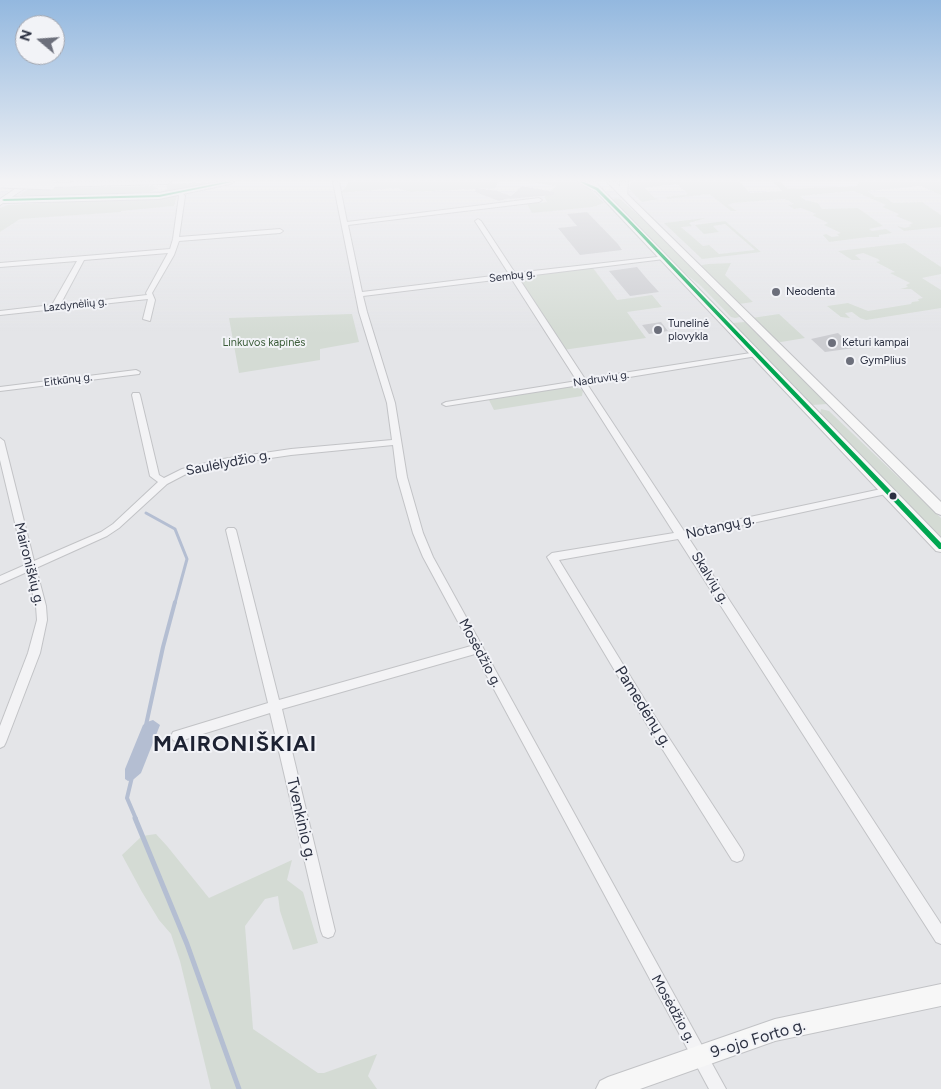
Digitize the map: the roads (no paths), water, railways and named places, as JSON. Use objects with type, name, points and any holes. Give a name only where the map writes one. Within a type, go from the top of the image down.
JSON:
[{"type":"main road","points":[[640,233],[941,547]]},
{"type":"main road","points":[[662,233],[941,510]]},
{"type":"main road","points":[[723,319],[735,321],[743,320],[746,317]]},
{"type":"main road","points":[[812,412],[818,407],[837,408]]},
{"type":"main road","name":"9-ojo Forto g.","points":[[608,1089],[775,1030],[941,995]]},
{"type":"street","points":[[147,319],[152,300],[149,293],[172,251],[177,233]]},
{"type":"street","points":[[176,239],[256,233]]},
{"type":"street","name":"Mosėdžio g.","points":[[346,233],[363,312],[385,381],[398,442],[402,477],[418,532],[428,557],[718,1089]]},
{"type":"street","name":"Skalvių g.","points":[[486,233],[683,535],[870,830],[941,937]]},
{"type":"street","points":[[0,265],[172,251]]},
{"type":"street","name":"Sembų g.","points":[[360,294],[664,257]]},
{"type":"street","points":[[55,307],[82,258]]},
{"type":"street","name":"Lazdynėlių g.","points":[[0,313],[151,297]]},
{"type":"street","name":"Nadruvių g.","points":[[446,404],[757,354]]},
{"type":"street","name":"Eitkūnų g.","points":[[0,389],[136,372]]},
{"type":"street","points":[[136,395],[155,476],[164,482]]},
{"type":"street","name":"Maironiškių g.","points":[[0,441],[41,606],[40,633],[0,742]]},
{"type":"street","name":"Saulėlydžio g.","points":[[0,580],[104,534],[116,526],[164,482],[185,471],[223,462],[291,452],[398,442]]},
{"type":"street","name":"Notangų g.","points":[[552,557],[683,535],[886,491]]},
{"type":"street","name":"Tvenkinio g.","points":[[231,530],[328,931]]},
{"type":"street","name":"Pamedėnų g.","points":[[552,557],[650,719],[736,855]]},
{"type":"street","points":[[178,736],[275,706],[477,649]]},
{"type":"water","points":[[153,720],[160,725],[141,773],[128,781],[125,779],[125,769],[143,725]]},
{"type":"waterway","points":[[146,513],[175,529],[187,559],[175,603]]},
{"type":"waterway","points":[[146,725],[175,602]]},
{"type":"waterway","points":[[132,777],[127,798],[136,819]]},
{"type":"waterway","points":[[135,818],[187,944],[239,1089]]},
{"type":"place","name":"Neodenta","points":[[776,292]]},
{"type":"place","name":"Tunelinė plovykla","points":[[658,330]]},
{"type":"place","name":"Keturi kampai","points":[[832,343]]},
{"type":"place","name":"GymPlius","points":[[850,361]]},
{"type":"district","name":"MAIRONIŠKIAI","points":[[235,745]]},
{"type":"park label","name":"Linkuvos kapinės","points":[[264,343]]}]
